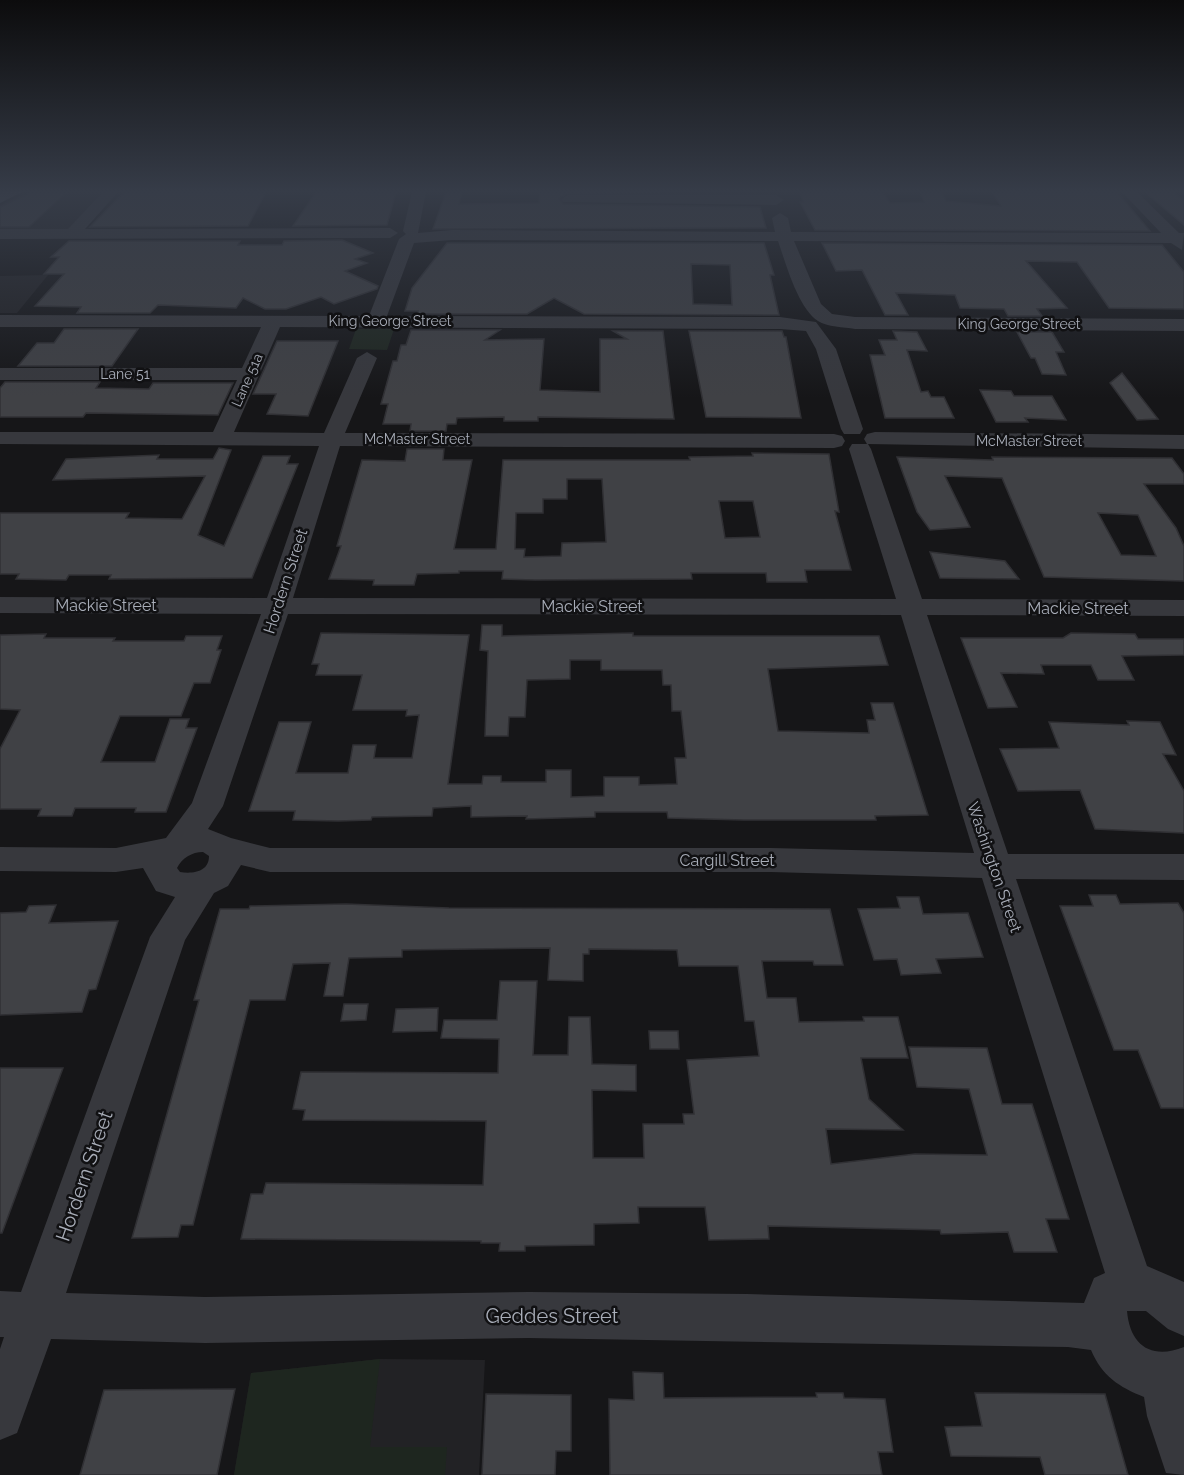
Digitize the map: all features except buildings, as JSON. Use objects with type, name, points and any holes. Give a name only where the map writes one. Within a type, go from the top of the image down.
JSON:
[{"type":"street","points":[[376,321],[394,261]]},
{"type":"street","name":"Washington Street","points":[[794,261],[820,323],[909,608],[1131,1286]]},
{"type":"street","name":"King George Street","points":[[0,321],[1184,325]]},
{"type":"street","name":"Lane 51a","points":[[221,438],[273,321]]},
{"type":"street","name":"Hordern Street","points":[[168,937],[169,864],[207,806],[278,604],[332,438],[367,358]]},
{"type":"street","name":"Lane 51","points":[[0,374],[249,374]]},
{"type":"street","name":"McMaster Street","points":[[0,438],[855,439],[1184,442]]},
{"type":"street","name":"Mackie Street","points":[[0,605],[1184,608]]},
{"type":"street","name":"Hordern Street","points":[[0,1416],[18,1315],[168,937],[213,862],[207,806]]},
{"type":"street","points":[[0,859],[116,860],[169,864],[200,840],[213,862],[187,888],[169,864]]},
{"type":"street","name":"Cargill Street","points":[[213,862],[771,860],[995,867],[1184,867]]},
{"type":"street","points":[[1184,1313],[1176,1304],[1154,1290],[1131,1286],[1110,1294],[1102,1316],[1104,1329],[1113,1347],[1128,1364],[1153,1377],[1175,1375],[1171,1416],[1184,1455]]},
{"type":"street","name":"Geddes Street","points":[[18,1315],[205,1320],[529,1315],[747,1317],[908,1323],[1068,1324],[1104,1329]]},
{"type":"shaded area","points":[[48,275],[17,313],[0,313],[0,276]]},
{"type":"shaded area","points":[[356,329],[394,329],[387,350],[349,349]]},
{"type":"shaded area","points":[[380,1359],[485,1360],[479,1475],[234,1475],[251,1373]]},
{"type":"shaded area","points":[[380,1359],[370,1447],[447,1447],[445,1475],[234,1475],[251,1373]]}]
